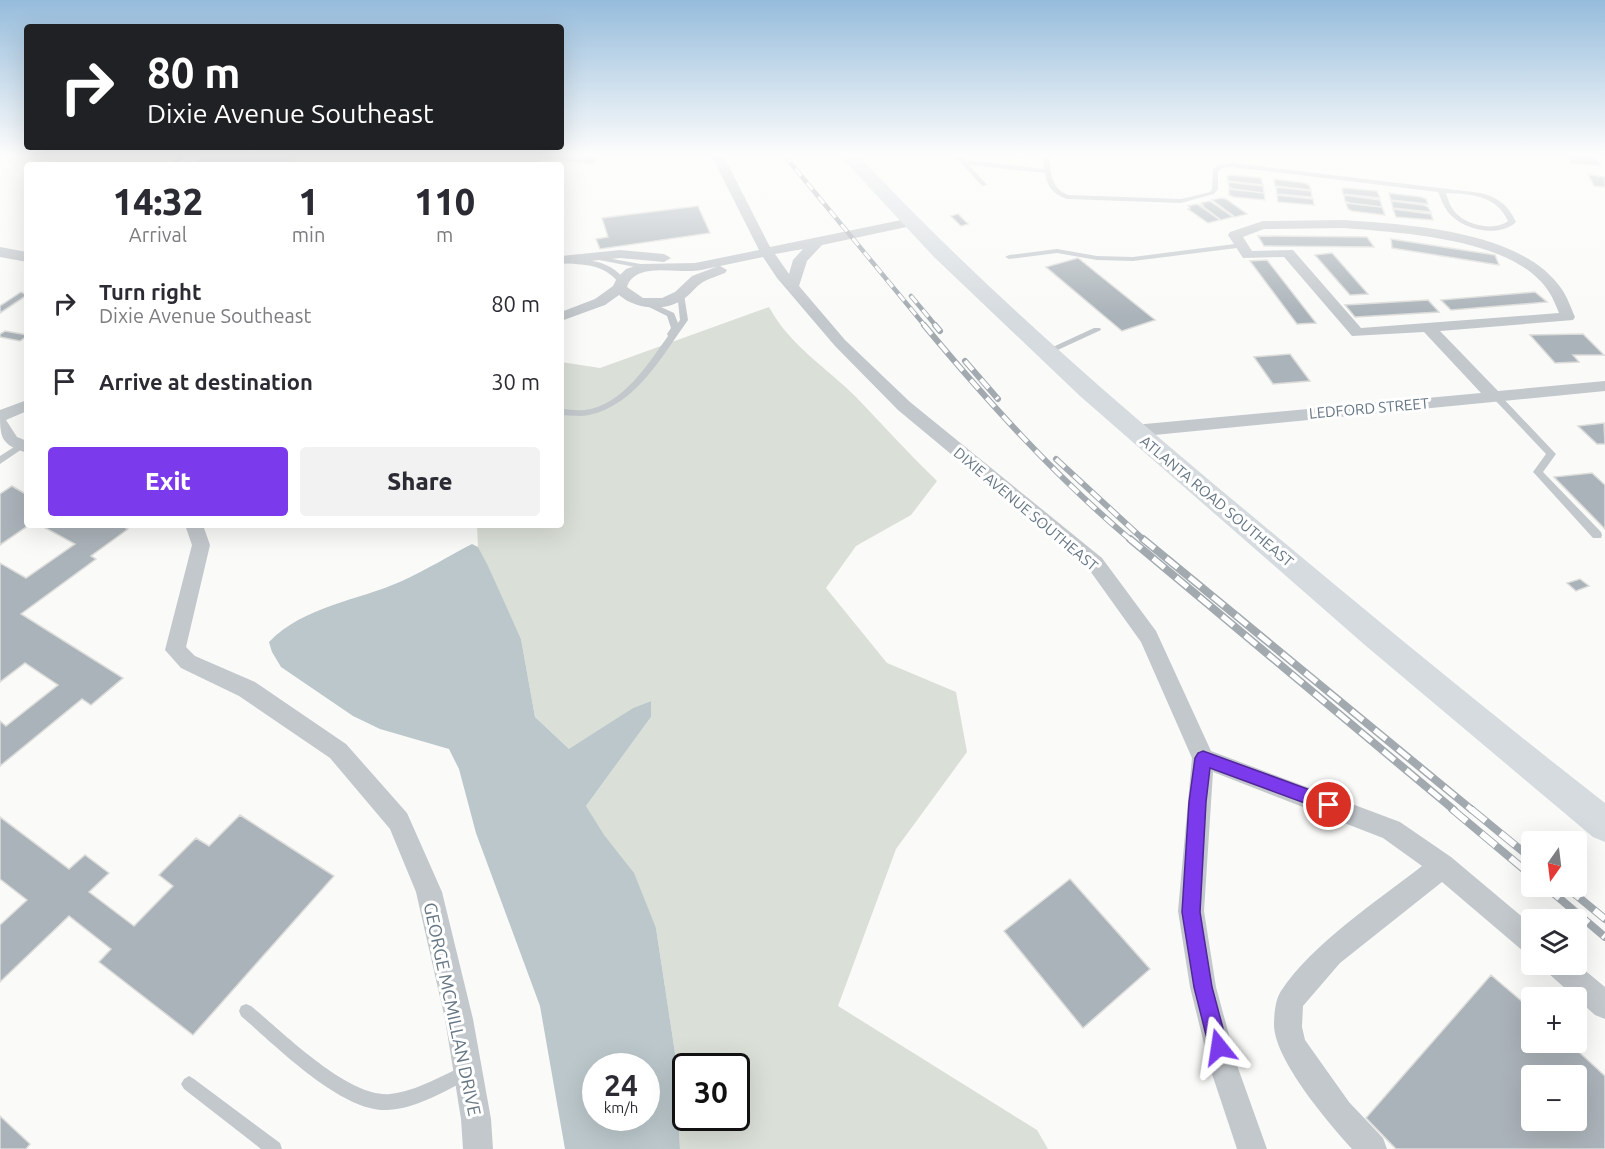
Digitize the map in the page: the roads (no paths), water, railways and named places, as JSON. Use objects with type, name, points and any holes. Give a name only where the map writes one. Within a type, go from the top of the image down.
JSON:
[{"type":"main road","name":"ATLANTA ROAD SOUTHEAST","points":[[898,209],[1046,352],[1134,430],[1386,645],[1605,825]]},
{"type":"street","name":"DIXIE AVENUE SOUTHEAST","points":[[742,209],[767,253],[840,343],[904,406],[1095,563],[1149,637],[1203,758]]},
{"type":"street","points":[[564,316],[600,302],[621,285],[631,272],[646,267],[695,267],[911,222]]},
{"type":"street","points":[[1344,224],[1460,238],[1504,251],[1540,274],[1565,305],[1568,317],[1357,333],[1288,253],[1248,255],[1242,245],[1235,235],[1263,225],[1344,224]]},
{"type":"street","points":[[792,286],[800,260],[816,243]]},
{"type":"street","points":[[0,252],[24,256]]},
{"type":"street","points":[[564,329],[640,302],[658,302],[683,290],[699,277],[767,253]]},
{"type":"street","points":[[564,261],[621,254],[711,262]]},
{"type":"street","points":[[674,268],[684,275],[683,290]]},
{"type":"street","points":[[621,285],[626,296],[640,302]]},
{"type":"street","points":[[1428,328],[1495,396]]},
{"type":"street","name":"LEDFORD STREET","points":[[1134,430],[1605,386]]},
{"type":"street","points":[[0,416],[24,406]]},
{"type":"street","points":[[0,424],[10,441],[24,446]]},
{"type":"street","name":"GEORGE MCMILLAN DRIVE","points":[[195,528],[201,545],[175,650],[188,662],[247,689],[338,751],[399,821],[429,892],[459,1019],[476,1119],[478,1149]]},
{"type":"street","points":[[1252,1149],[1224,1068],[1206,999],[1191,912],[1203,758],[1391,830],[1442,866],[1521,933]]},
{"type":"street","points":[[1372,1149],[1338,1112],[1293,1047],[1288,1028],[1290,1001],[1331,954],[1442,866]]},
{"type":"street","points":[[1570,975],[1605,1005]]},
{"type":"lane","points":[[1450,209],[1457,218],[1468,224],[1500,228],[1509,226],[1512,222],[1506,209]]},
{"type":"lane","points":[[1009,257],[1058,251],[1097,258],[1133,259],[1242,245]]},
{"type":"lane","points":[[592,257],[646,267]]},
{"type":"lane","points":[[564,261],[607,266],[615,271],[621,285]]},
{"type":"lane","points":[[564,412],[587,413],[611,405],[630,390],[684,320],[683,290]]},
{"type":"lane","points":[[630,390],[675,328],[671,315],[640,302]]},
{"type":"lane","points":[[1046,352],[1097,330]]},
{"type":"lane","points":[[1495,396],[1551,454],[1538,472],[1597,535]]},
{"type":"lane","points":[[0,460],[24,447]]},
{"type":"lane","points":[[246,1011],[338,1085],[377,1102],[396,1101],[423,1093],[468,1072]]},
{"type":"lane","points":[[189,1084],[274,1149]]},
{"type":"railway","points":[[828,209],[925,326]]},
{"type":"railway","points":[[911,296],[936,326]]},
{"type":"railway","points":[[924,325],[1023,437],[1076,491],[1132,541]]},
{"type":"railway","points":[[935,325],[940,331]]},
{"type":"railway","points":[[965,361],[998,399]]},
{"type":"railway","points":[[1056,459],[1145,541]]},
{"type":"railway","points":[[1130,539],[1454,810]]},
{"type":"railway","points":[[1143,539],[1472,810]]},
{"type":"railway","points":[[1452,809],[1521,867]]},
{"type":"railway","points":[[1471,809],[1521,850]]},
{"type":"railway","points":[[1558,897],[1605,937]]},
{"type":"railway","points":[[1578,897],[1605,919]]}]
